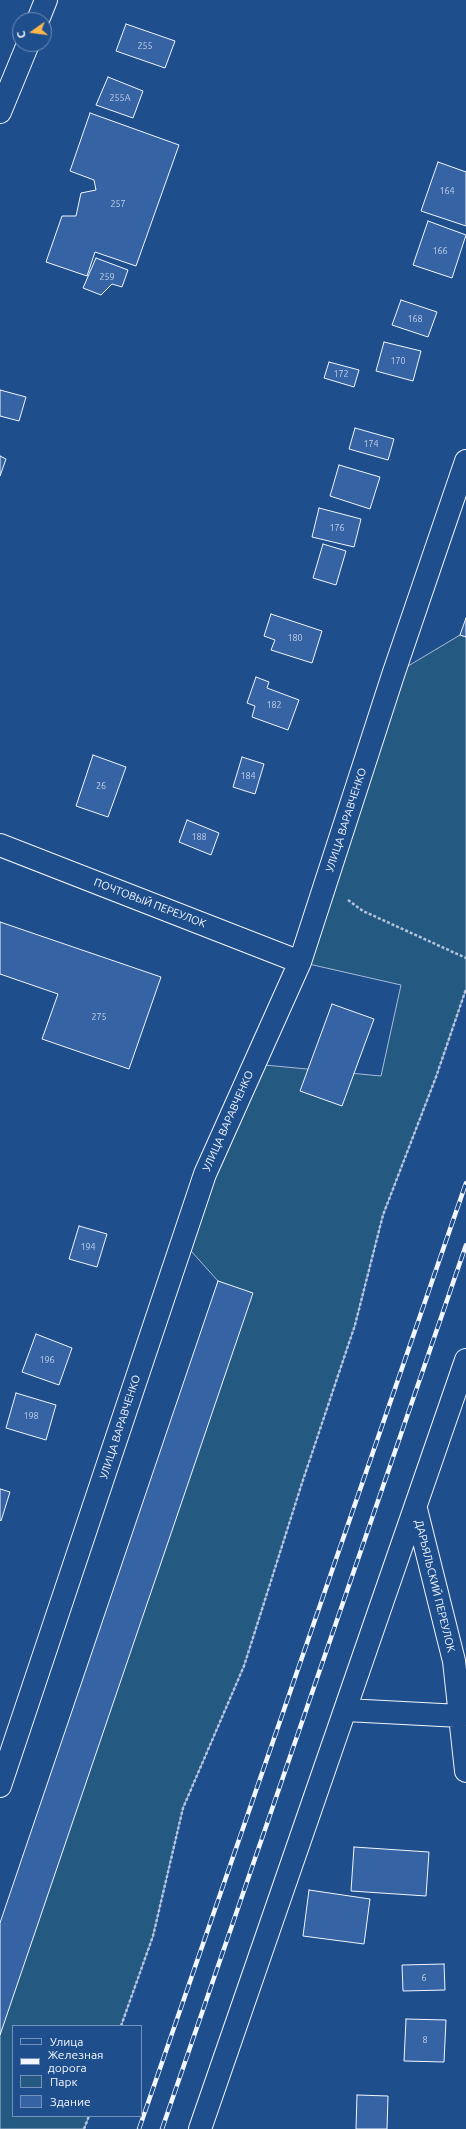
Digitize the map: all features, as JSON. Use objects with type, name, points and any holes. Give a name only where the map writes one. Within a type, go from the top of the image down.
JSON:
[{"type":"street","points":[[41,12],[46,0]]},
{"type":"street","points":[[0,112],[25,52]]},
{"type":"street","name":"УЛИЦА ВАРАВЧЕНКО","points":[[0,1786],[204,1174],[300,962],[393,676],[466,461]]},
{"type":"street","name":"ПОЧТОВЫЙ ПЕРЕУЛОК","points":[[0,845],[300,962]]},
{"type":"street","name":"ДАРЬЯЛЬСКИЙ ПЕРЕУЛОК","points":[[466,1360],[416,1509],[454,1661],[466,1771]]},
{"type":"street","points":[[200,2129],[416,1509]]},
{"type":"street","points":[[346,1710],[460,1716]]},
{"type":"path","points":[[326,882],[363,911],[466,958]]},
{"type":"path","points":[[121,2025],[153,1936],[183,1808],[244,1666],[302,1483],[355,1325],[383,1215],[436,1077],[466,989]]},
{"type":"path","points":[[84,2129],[89,2117]]},
{"type":"green space","points":[[460,635],[466,637],[466,989],[436,1077],[383,1215],[355,1325],[302,1483],[244,1666],[183,1808],[153,1936],[121,2025],[12,2025],[12,2117],[89,2117],[84,2129],[0,2129],[0,2035],[218,1281],[182,1241],[254,1064],[381,1076],[401,985],[300,962],[393,675]]},
{"type":"building","points":[[126,24],[175,41],[165,68],[116,51]]},
{"type":"building","points":[[108,77],[143,91],[133,118],[96,105]]},
{"type":"building","points":[[90,113],[179,145],[136,266],[95,252],[87,276],[46,262],[62,216],[76,216],[81,193],[96,190],[94,180],[70,171]]},
{"type":"building","points":[[438,162],[466,172],[466,226],[421,211]]},
{"type":"building","points":[[428,221],[466,235],[452,278],[413,265]]},
{"type":"building","points":[[96,258],[128,270],[122,287],[112,284],[101,295],[83,288]]},
{"type":"building","points":[[401,300],[437,312],[428,337],[392,325]]},
{"type":"building","points":[[384,342],[421,351],[413,381],[376,371]]},
{"type":"building","points":[[329,362],[359,370],[354,387],[324,378]]},
{"type":"building","points":[[0,390],[26,397],[19,421],[0,416]]},
{"type":"building","points":[[355,428],[394,439],[388,460],[349,449]]},
{"type":"building","points":[[0,456],[6,459],[0,476]]},
{"type":"building","points":[[339,465],[380,477],[370,509],[330,496]]},
{"type":"building","points":[[319,508],[361,519],[354,547],[312,537]]},
{"type":"building","points":[[323,544],[346,551],[336,585],[313,578]]},
{"type":"building","points":[[271,614],[322,631],[312,663],[271,650],[275,640],[264,636]]},
{"type":"building","points":[[466,618],[466,637],[460,635]]},
{"type":"building","points":[[256,677],[269,682],[267,688],[299,700],[288,730],[252,717],[255,706],[247,703]]},
{"type":"building","points":[[93,755],[126,767],[108,817],[76,806]]},
{"type":"building","points":[[242,757],[264,764],[255,794],[233,787]]},
{"type":"building","points":[[187,820],[219,833],[211,855],[179,842]]},
{"type":"building","points":[[0,922],[161,977],[129,1069],[42,1039],[58,994],[0,974]]},
{"type":"building","points":[[332,1004],[374,1019],[342,1106],[300,1091]]},
{"type":"building","points":[[79,1226],[107,1234],[97,1267],[69,1259]]},
{"type":"building","points":[[218,1281],[253,1293],[0,2035],[0,1923]]},
{"type":"building","points":[[36,1334],[72,1348],[59,1385],[22,1372]]},
{"type":"building","points":[[16,1393],[56,1405],[46,1440],[6,1428]]},
{"type":"building","points":[[0,1489],[10,1492],[1,1521],[0,1520]]},
{"type":"building","points":[[354,1847],[429,1852],[426,1896],[351,1891]]},
{"type":"building","points":[[309,1890],[370,1899],[364,1944],[303,1936]]},
{"type":"building","points":[[444,1964],[445,1990],[403,1991],[402,1965]]},
{"type":"building","points":[[406,2019],[446,2020],[444,2062],[404,2061]]},
{"type":"building","points":[[357,2095],[388,2096],[387,2129],[356,2129]]},
{"type":"railway","points":[[139,2129],[466,1183]]},
{"type":"railway","points":[[162,2129],[466,1245]]}]
